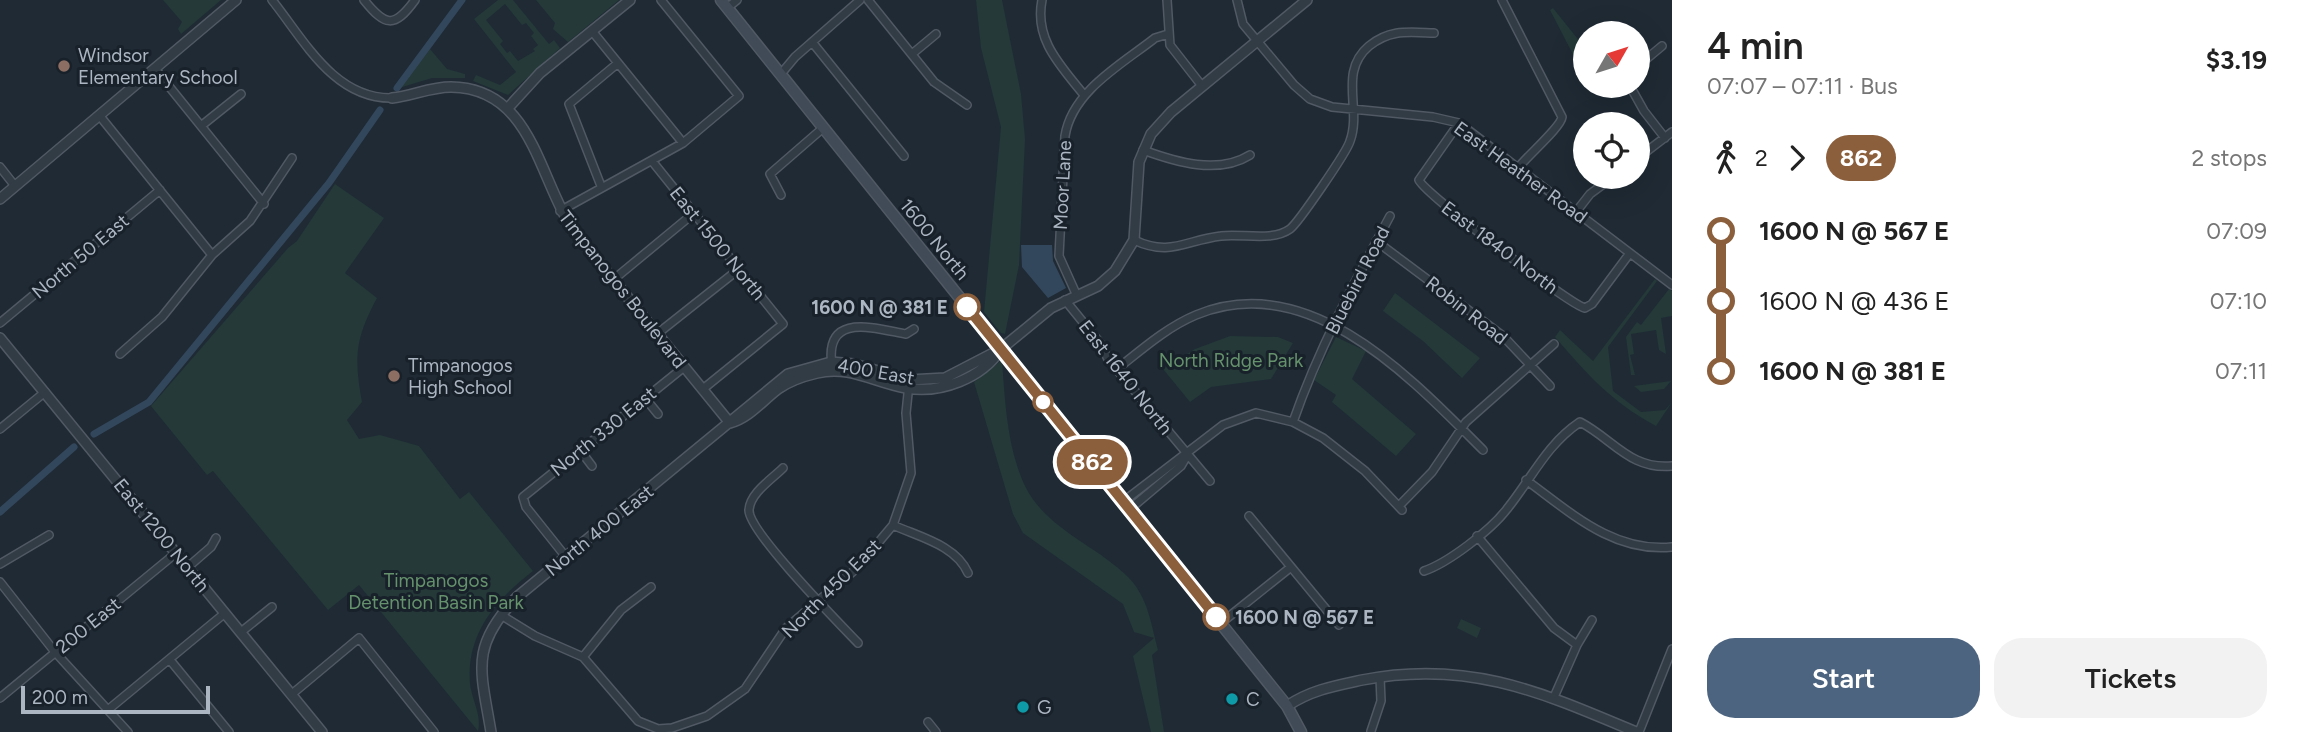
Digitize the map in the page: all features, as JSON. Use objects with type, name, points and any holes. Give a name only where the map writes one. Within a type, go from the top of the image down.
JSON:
[{"type":"main road","name":"1600 North","points":[[724,4],[1287,706],[1301,732]]},
{"type":"street","points":[[0,199],[236,0]]},
{"type":"street","points":[[272,0],[339,80],[359,93],[392,97]]},
{"type":"street","points":[[364,0],[377,17],[388,22],[397,20],[415,0]]},
{"type":"street","points":[[508,108],[540,73],[630,0]]},
{"type":"street","points":[[560,211],[600,186],[682,143],[739,96],[661,0]]},
{"type":"street","points":[[724,4],[737,0]]},
{"type":"street","points":[[780,75],[812,41],[860,0]]},
{"type":"street","points":[[868,0],[933,82],[967,106]]},
{"type":"street","points":[[1042,0],[1041,33],[1051,54],[1084,95]]},
{"type":"street","points":[[1167,0],[1168,34],[1175,53],[1202,86]]},
{"type":"street","name":"East Heather Road","points":[[1237,0],[1243,24],[1299,92],[1324,105],[1433,117],[1459,123],[1672,285]]},
{"type":"street","name":"400 East","points":[[730,423],[736,414],[788,374],[854,364],[908,384],[945,378],[1001,349],[1065,300],[1098,286],[1115,271],[1134,240],[1139,162],[1158,125],[1307,0]]},
{"type":"street","points":[[1502,0],[1561,113],[1562,122],[1518,168]]},
{"type":"street","points":[[592,31],[682,143]]},
{"type":"street","points":[[1134,240],[1153,248],[1169,249],[1223,235],[1275,234],[1289,230],[1303,214],[1350,141],[1353,69],[1357,56],[1382,36],[1394,31],[1434,33]]},
{"type":"street","points":[[912,54],[936,34]]},
{"type":"street","name":"Moor Lane","points":[[1077,296],[1061,266],[1058,249],[1066,126],[1084,95],[1155,38],[1168,34]]},
{"type":"street","points":[[812,41],[904,156]]},
{"type":"street","points":[[1650,56],[1662,46]]},
{"type":"street","points":[[600,186],[569,104],[618,63]]},
{"type":"street","points":[[155,69],[264,204]]},
{"type":"street","name":"Timpanogos Boulevard","points":[[392,97],[425,90],[466,88],[489,96],[508,108],[530,136],[560,211],[730,423]]},
{"type":"street","points":[[201,126],[241,94]]},
{"type":"street","points":[[1638,98],[1665,138]]},
{"type":"street","points":[[99,115],[212,255]]},
{"type":"street","name":"East 1840 North","points":[[1459,123],[1419,180],[1432,196],[1585,308],[1592,304],[1630,253]]},
{"type":"street","points":[[780,195],[770,174],[823,128]]},
{"type":"street","points":[[1650,149],[1672,132]]},
{"type":"street","points":[[1143,150],[1194,164],[1232,163],[1250,155]]},
{"type":"street","points":[[120,354],[162,317],[212,255],[239,233],[264,204],[292,158]]},
{"type":"street","name":"East 1500 North","points":[[652,161],[783,324],[703,390]]},
{"type":"street","points":[[0,167],[15,186]]},
{"type":"street","points":[[1576,212],[1597,189]]},
{"type":"street","name":"North 50 East","points":[[0,323],[160,190]]},
{"type":"street","points":[[613,280],[694,213]]},
{"type":"street","name":"Bluebird Road","points":[[1293,422],[1317,357],[1335,328],[1390,216]]},
{"type":"street","name":"Robin Road","points":[[1376,242],[1503,336],[1550,386]]},
{"type":"street","points":[[657,334],[739,269]]},
{"type":"street","name":"East 1640 North","points":[[1065,300],[1117,369],[1210,481]]},
{"type":"street","points":[[1117,369],[1182,322],[1220,306],[1280,304],[1335,328],[1389,360],[1483,450]]},
{"type":"street","points":[[832,366],[831,347],[838,335],[854,325],[906,334],[914,329]]},
{"type":"street","name":"East 1200 North","points":[[0,338],[322,732]]},
{"type":"street","points":[[1127,505],[1173,460],[1188,453],[1223,425],[1242,416],[1269,414],[1293,422],[1345,455],[1401,508],[1432,472],[1461,428],[1553,344]]},
{"type":"street","name":"North 330 East","points":[[566,556],[526,507],[523,497],[684,367]]},
{"type":"street","points":[[908,384],[905,413],[911,473],[893,525],[952,552],[962,560],[968,573]]},
{"type":"street","points":[[0,429],[45,392]]},
{"type":"street","points":[[645,398],[658,414]]},
{"type":"street","points":[[1424,571],[1443,564],[1507,510],[1548,449],[1580,422],[1628,457],[1651,465],[1672,466]]},
{"type":"street","name":"North 400 East","points":[[491,732],[481,687],[482,657],[488,636],[501,615],[517,597],[730,423]]},
{"type":"street","points":[[580,450],[592,466]]},
{"type":"street","points":[[783,468],[750,504],[748,512],[757,531],[858,643]]},
{"type":"street","points":[[1526,480],[1598,532],[1643,546],[1672,547]]},
{"type":"street","points":[[1249,516],[1339,625]]},
{"type":"street","name":"North 450 East","points":[[583,657],[635,718],[658,731],[688,725],[707,716],[745,689],[786,628],[856,569],[893,525]]},
{"type":"street","points":[[0,564],[49,535]]},
{"type":"street","points":[[1477,536],[1554,628],[1577,645]]},
{"type":"street","points":[[188,567],[211,547],[216,538]]},
{"type":"street","name":"200 East","points":[[0,698],[176,553]]},
{"type":"street","points":[[1221,623],[1291,567]]},
{"type":"street","points":[[0,582],[55,652],[128,732]]},
{"type":"street","points":[[501,615],[535,636],[583,657],[621,610],[651,587]]},
{"type":"street","points":[[241,632],[272,607]]},
{"type":"street","points":[[109,709],[225,613]]},
{"type":"street","points":[[1554,697],[1577,645],[1592,620]]},
{"type":"street","points":[[292,694],[359,638],[433,732]]},
{"type":"street","points":[[1287,706],[1314,690],[1380,677],[1415,673],[1457,675],[1525,687],[1637,732],[1672,649]]},
{"type":"street","points":[[170,660],[229,732]]},
{"type":"street","points":[[1371,731],[1381,701],[1380,677]]},
{"type":"street","points":[[928,722],[936,732]]},
{"type":"green space","points":[[163,0],[221,0],[181,34],[178,29],[182,22]]},
{"type":"green space","points":[[498,0],[513,0],[549,44],[554,40],[560,48],[508,95],[473,81],[476,75],[500,85],[516,72],[474,19]],"holes":[[[505,4],[522,25],[526,23],[534,33],[531,36],[538,45],[533,49],[535,51],[518,61],[510,51],[507,53],[500,44],[503,41],[486,20]]]},
{"type":"green space","points":[[536,0],[619,0],[568,42],[553,29],[555,23]]},
{"type":"green space","points":[[976,0],[1002,0],[1021,94],[1025,139],[1019,265],[1005,334],[1001,333],[984,312],[1001,127],[981,48]]},
{"type":"green space","points":[[1553,8],[1573,33],[1573,54],[1550,10]]},
{"type":"green space","points":[[430,49],[447,69],[465,74],[465,78],[432,78],[399,88]]},
{"type":"green space","name":"Timpanogos Detention Basin Park","points":[[335,184],[384,218],[345,273],[377,298],[364,325],[358,348],[362,402],[347,420],[359,439],[380,435],[419,446],[460,499],[469,492],[533,571],[496,606],[478,633],[470,666],[470,684],[478,714],[478,731],[359,585],[328,610],[213,471],[207,475],[151,406],[288,248],[297,241]]},
{"type":"green space","points":[[1655,279],[1657,281],[1608,347],[1613,391],[1641,412],[1665,410],[1672,402],[1656,426],[1612,397],[1555,337],[1560,330],[1593,361]]},
{"type":"green space","points":[[1669,289],[1672,291],[1672,316],[1661,318],[1666,354],[1659,350],[1656,330],[1631,334],[1634,354],[1630,355],[1635,375],[1631,375],[1626,337],[1637,322],[1641,325]]},
{"type":"green space","points":[[1395,293],[1480,358],[1462,378],[1423,341],[1383,311]]},
{"type":"green space","name":"North Ridge Park","points":[[1230,336],[1278,337],[1293,343],[1271,379],[1211,387],[1190,402],[1163,369],[1195,349]]},
{"type":"green space","points":[[1336,337],[1366,351],[1352,379],[1416,434],[1396,456],[1332,402],[1336,395],[1314,380]]},
{"type":"green space","points":[[1002,360],[1011,440],[1025,486],[1045,514],[1128,577],[1144,602],[1158,650],[1152,655],[1164,732],[1151,732],[1133,656],[1154,638],[1134,632],[1123,604],[1023,533],[1013,514],[974,382]]},
{"type":"green space","points":[[1671,381],[1664,389],[1641,392],[1634,386]]},
{"type":"green space","points":[[1461,619],[1481,628],[1477,638],[1457,628]]},
{"type":"water","points":[[1021,245],[1052,245],[1053,261],[1066,288],[1048,298],[1022,267]]},
{"type":"waterway","points":[[397,88],[462,0]]},
{"type":"waterway","points":[[94,434],[149,402],[329,183],[380,110]]},
{"type":"waterway","points":[[0,512],[74,447]]},
{"type":"bus line","name":"862","points":[[967,307],[1216,617]]},
{"type":"place","name":"Windsor Elementary School","points":[[64,66]]},
{"type":"place","name":"1600 N @ 381 E","points":[[967,307]]},
{"type":"place","name":"Timpanogos High School","points":[[394,376]]},
{"type":"place","name":"1600 N @ 567 E","points":[[1216,617]]},
{"type":"place","name":"C","points":[[1232,699]]},
{"type":"place","name":"G","points":[[1023,707]]}]
